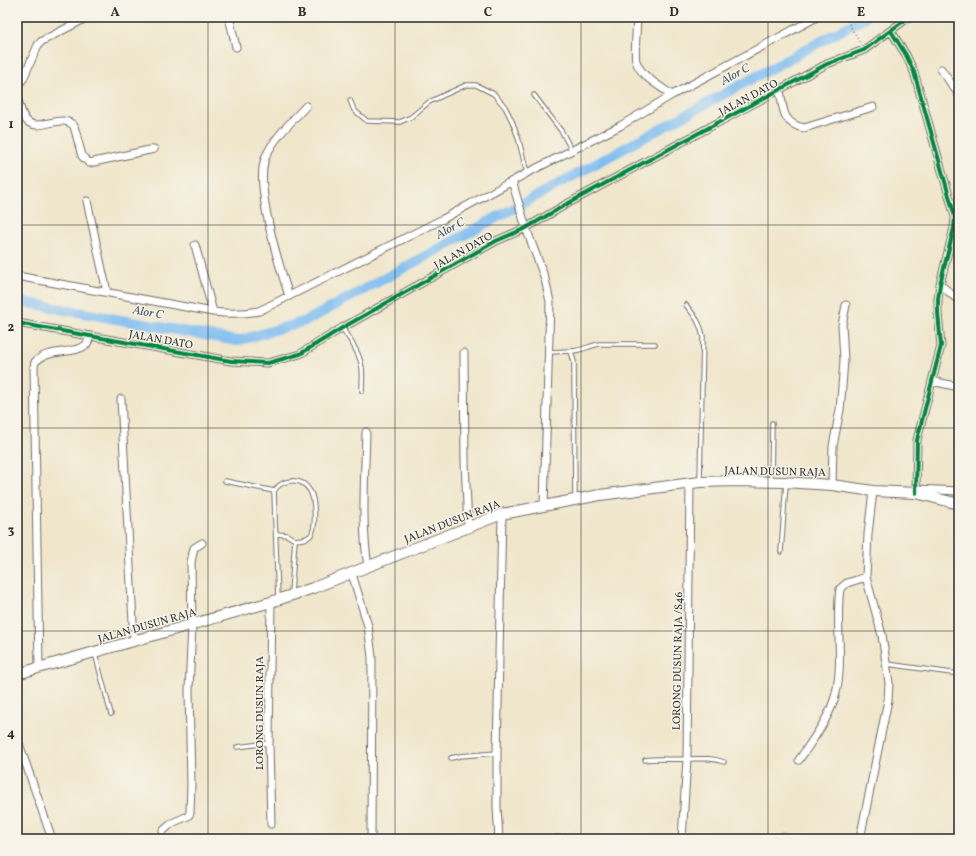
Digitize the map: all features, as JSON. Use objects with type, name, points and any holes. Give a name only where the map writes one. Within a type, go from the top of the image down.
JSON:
[{"type":"main road","name":"JALAN DUSUN RAJA","points":[[17,674],[274,601],[352,574],[502,514],[600,494],[695,483],[787,482],[832,485],[873,491],[916,491],[959,504]]},
{"type":"street","points":[[17,86],[23,79],[38,45],[42,41],[88,17]]},
{"type":"street","points":[[229,17],[236,47]]},
{"type":"street","points":[[637,17],[636,60],[640,69],[650,79],[672,95]]},
{"type":"street","points":[[17,276],[213,312],[246,314],[259,311],[513,184],[527,173],[620,126],[672,95],[817,17]]},
{"type":"street","name":"JALAN DATO","points":[[17,323],[231,361],[268,363],[300,354],[342,328],[496,241],[827,64],[864,50],[909,17]]},
{"type":"street","points":[[891,31],[906,55],[914,72],[954,212],[954,228],[940,284],[938,312],[941,346],[917,440],[916,491],[959,491]]},
{"type":"street","points":[[941,69],[959,95]]},
{"type":"street","points":[[780,90],[784,111],[789,122],[796,127],[804,128],[873,107]]},
{"type":"street","points":[[17,98],[24,118],[29,123],[36,125],[64,121],[72,124],[74,126],[82,156],[89,162],[154,150]]},
{"type":"street","points":[[289,296],[267,222],[262,189],[263,173],[266,156],[276,140],[291,121],[306,106]]},
{"type":"street","points":[[513,184],[525,226],[545,279],[550,302],[544,505]]},
{"type":"street","points":[[87,201],[107,292]]},
{"type":"street","points":[[195,245],[213,312]]},
{"type":"street","points":[[940,284],[959,301]]},
{"type":"street","points":[[832,485],[833,446],[840,410],[844,360],[842,325],[846,305]]},
{"type":"street","points":[[39,668],[34,362],[43,355],[74,349],[85,345],[88,342],[89,336]]},
{"type":"street","points":[[464,353],[465,462],[468,527]]},
{"type":"street","points":[[932,381],[959,388]]},
{"type":"street","points":[[121,399],[134,641]]},
{"type":"street","points":[[366,432],[363,494],[364,533],[368,567]]},
{"type":"street","name":"LORONG DUSUN RAJA /S46","points":[[682,839],[687,759],[695,483]]},
{"type":"street","points":[[860,839],[888,700],[889,683],[882,634],[866,577],[868,534],[873,491]]},
{"type":"street","points":[[499,839],[497,807],[497,753],[502,514]]},
{"type":"street","points":[[163,831],[172,823],[188,816],[190,813],[192,784],[189,690],[192,625],[191,562],[194,548],[202,543]]},
{"type":"street","points":[[352,574],[368,626],[372,657],[372,839]]},
{"type":"street","points":[[799,760],[826,719],[836,694],[840,664],[840,589],[847,583],[866,577]]},
{"type":"street","name":"LORONG DUSUN RAJA","points":[[271,824],[269,743],[274,601]]},
{"type":"street","points":[[17,738],[52,839]]},
{"type":"street","points":[[956,839],[959,830]]},
{"type":"street","points":[[558,839],[582,839]]},
{"type":"lane","points":[[350,100],[354,110],[367,120],[400,122],[411,117],[429,102],[466,85],[476,85],[494,94],[505,107],[518,137],[527,173]]},
{"type":"lane","points":[[534,95],[562,132],[572,151]]},
{"type":"lane","points":[[686,305],[699,322],[703,337],[695,483]]},
{"type":"lane","points":[[342,328],[360,359],[363,369],[362,391]]},
{"type":"lane","points":[[548,352],[580,351],[590,346],[599,344],[655,344]]},
{"type":"lane","points":[[571,351],[574,362],[575,499]]},
{"type":"lane","points":[[770,482],[772,423]]},
{"type":"lane","points":[[274,601],[276,534],[274,491],[281,483],[293,480],[306,485],[311,492],[314,502],[313,533],[308,538],[295,540],[287,535],[276,534]]},
{"type":"lane","points":[[225,481],[274,491]]},
{"type":"lane","points":[[781,552],[787,482]]},
{"type":"lane","points":[[291,595],[295,540]]},
{"type":"lane","points":[[94,652],[110,714]]},
{"type":"lane","points":[[887,664],[959,674]]},
{"type":"lane","points":[[237,747],[269,743]]},
{"type":"lane","points":[[451,758],[497,753]]},
{"type":"lane","points":[[645,760],[708,758],[724,762]]},
{"type":"path","points":[[845,17],[861,44]]},
{"type":"green space","points":[[785,834],[814,839],[785,839]]},
{"type":"waterway","name":"Alor C","points":[[17,301],[237,341],[306,321],[866,17]]},
{"type":"cycle path","points":[[17,323],[231,361],[268,363],[300,354],[342,328],[496,241],[526,228],[565,205],[827,64],[864,50],[909,17]]},
{"type":"cycle path","points":[[891,31],[906,55],[914,72],[955,217],[954,228],[940,284],[938,299],[941,346],[917,440],[916,493]]}]
